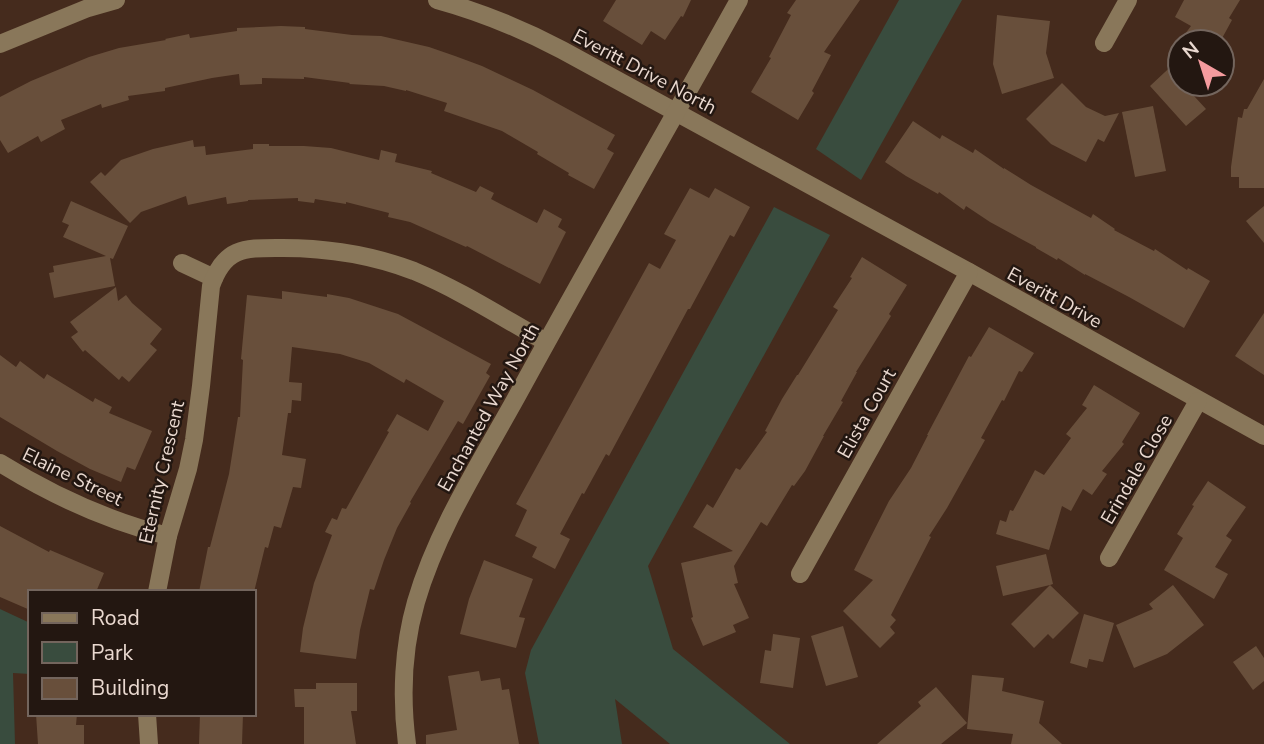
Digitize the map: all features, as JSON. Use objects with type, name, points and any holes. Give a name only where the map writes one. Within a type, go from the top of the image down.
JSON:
[{"type":"street","points":[[0,44],[88,8],[116,0]]},
{"type":"street","name":"Everitt Drive North","points":[[437,0],[472,10],[535,36],[826,194]]},
{"type":"street","name":"Enchanted Way North","points":[[407,744],[404,691],[407,650],[416,604],[439,541],[546,342],[739,0]]},
{"type":"street","points":[[1104,43],[1128,0]]},
{"type":"street","name":"Everitt Drive","points":[[826,194],[1264,436]]},
{"type":"street","name":"Eternity Crescent","points":[[157,590],[168,536],[194,440],[209,298],[214,278],[230,255],[248,249],[303,248],[353,254],[396,265],[433,280],[546,342]]},
{"type":"street","points":[[182,262],[214,278]]},
{"type":"street","name":"Elista Court","points":[[800,574],[969,272]]},
{"type":"street","name":"Erindale Close","points":[[1110,558],[1199,401]]},
{"type":"street","name":"Elaine Street","points":[[0,463],[80,507],[136,528],[168,536]]},
{"type":"street","points":[[147,716],[149,744]]},
{"type":"green space","points":[[899,0],[962,0],[861,180],[816,149]]},
{"type":"green space","points":[[774,207],[830,235],[648,566],[673,649],[790,744],[670,744],[615,699],[622,744],[539,744],[525,673],[531,650]]},
{"type":"green space","points":[[0,609],[28,622],[28,674],[13,673],[15,744],[0,744]]},
{"type":"building","points":[[616,0],[691,0],[683,17],[681,16],[665,40],[651,31],[642,45],[603,21]]},
{"type":"building","points":[[796,0],[860,0],[824,52],[831,55],[798,120],[751,92],[771,58],[769,57],[791,15],[787,13]]},
{"type":"building","points":[[1184,0],[1240,0],[1229,18],[1232,20],[1228,28],[1190,28],[1191,26],[1175,17]]},
{"type":"building","points":[[997,15],[1050,21],[1046,53],[1054,78],[1002,94],[993,64]]},
{"type":"building","points":[[281,26],[381,36],[429,47],[482,66],[533,90],[615,135],[607,149],[614,153],[594,189],[502,131],[444,111],[447,103],[384,86],[304,77],[262,78],[262,84],[240,85],[239,74],[165,88],[165,91],[128,96],[129,100],[102,108],[101,104],[61,120],[65,129],[41,142],[38,136],[8,153],[0,140],[0,97],[89,57],[189,34],[190,38],[237,31],[237,28]]},
{"type":"building","points":[[1166,71],[1166,98],[1196,98],[1206,109],[1186,126],[1150,86]]},
{"type":"building","points":[[1264,79],[1264,188],[1239,188],[1239,177],[1231,177],[1238,117],[1242,118],[1244,109],[1247,109]]},
{"type":"building","points":[[1062,83],[1086,107],[1105,116],[1119,113],[1104,142],[1098,139],[1086,162],[1051,144],[1026,119]]},
{"type":"building","points":[[1153,106],[1166,171],[1135,177],[1122,112]]},
{"type":"building","points":[[913,121],[940,139],[942,135],[973,153],[975,149],[1031,185],[1091,218],[1093,214],[1114,230],[1154,251],[1155,249],[1210,281],[1184,328],[1058,258],[1057,260],[966,206],[964,210],[939,192],[938,194],[885,162]]},
{"type":"building","points":[[193,140],[194,147],[205,146],[206,155],[253,149],[253,144],[269,144],[331,148],[379,160],[381,150],[397,154],[395,162],[432,171],[431,173],[476,192],[480,186],[494,193],[491,199],[537,223],[544,209],[562,219],[558,227],[566,232],[540,284],[467,246],[410,222],[388,217],[389,213],[346,202],[315,199],[314,203],[298,201],[298,198],[248,200],[227,204],[226,197],[188,205],[186,196],[141,212],[130,223],[90,182],[101,172],[105,176],[121,160]]},
{"type":"building","points":[[690,188],[709,198],[715,188],[750,207],[734,237],[730,235],[688,309],[609,456],[606,454],[584,494],[582,493],[560,534],[570,539],[555,569],[532,557],[537,547],[515,536],[527,510],[516,504],[649,263],[660,269],[676,240],[664,234]]},
{"type":"building","points":[[71,201],[128,226],[113,259],[110,258],[115,286],[54,298],[49,273],[54,272],[53,266],[106,256],[63,237],[69,225],[62,222]]},
{"type":"building","points":[[1264,206],[1264,243],[1246,221]]},
{"type":"building","points":[[862,257],[907,285],[856,372],[841,401],[843,402],[805,471],[794,486],[792,485],[767,526],[761,522],[734,566],[738,583],[734,584],[749,618],[733,625],[736,632],[703,646],[691,618],[693,617],[681,563],[733,551],[693,527],[707,504],[713,508],[736,468],[740,470],[767,432],[765,431],[782,399],[838,310],[833,307]]},
{"type":"building","points":[[116,287],[118,301],[126,295],[162,329],[150,344],[157,350],[129,382],[122,376],[119,380],[85,350],[83,352],[71,337],[78,332],[70,322]]},
{"type":"building","points":[[282,291],[349,298],[398,314],[491,364],[486,373],[490,376],[463,424],[458,421],[397,528],[374,590],[370,589],[356,659],[300,652],[303,628],[314,583],[332,535],[325,532],[332,518],[337,520],[342,508],[346,509],[397,414],[428,431],[444,401],[406,379],[404,383],[369,363],[340,354],[292,347],[289,382],[302,383],[301,401],[292,400],[282,455],[306,459],[301,488],[293,487],[281,528],[274,526],[268,548],[265,547],[254,590],[199,590],[208,547],[229,474],[240,417],[241,359],[247,295],[282,299]]},
{"type":"building","points":[[1264,313],[1264,375],[1235,356]]},
{"type":"building","points":[[989,327],[1034,353],[1022,372],[1019,371],[1004,401],[1002,400],[981,438],[985,440],[929,536],[931,537],[891,615],[896,620],[890,627],[895,633],[880,648],[843,611],[873,580],[854,570],[969,356],[971,357]]},
{"type":"building","points":[[0,355],[16,367],[20,361],[44,379],[47,374],[93,402],[95,398],[112,407],[109,413],[152,431],[135,470],[127,467],[121,482],[90,469],[0,417]]},
{"type":"building","points":[[1094,385],[1140,413],[1122,442],[1124,444],[1102,471],[1107,474],[1092,495],[1083,489],[1071,511],[1062,506],[1049,550],[996,534],[1000,520],[1006,522],[1010,510],[1013,511],[1035,470],[1044,475],[1071,438],[1066,434],[1087,408],[1082,405]]},
{"type":"building","points":[[1208,481],[1246,507],[1226,536],[1232,540],[1215,567],[1228,574],[1214,599],[1164,570],[1183,538],[1177,534]]},
{"type":"building","points":[[0,526],[49,552],[50,550],[104,573],[97,590],[28,590],[28,609],[0,597]]},
{"type":"building","points":[[1046,554],[1053,584],[1003,596],[996,566]]},
{"type":"building","points":[[484,560],[533,579],[519,617],[525,618],[516,648],[460,634],[469,599]]},
{"type":"building","points":[[1050,585],[1079,613],[1053,639],[1048,634],[1034,648],[1011,624]]},
{"type":"building","points":[[1173,585],[1204,625],[1167,654],[1134,668],[1116,625],[1153,609],[1149,604]]},
{"type":"building","points":[[1084,614],[1114,623],[1103,662],[1089,659],[1087,668],[1070,663]]},
{"type":"building","points":[[843,626],[858,677],[826,686],[811,636]]},
{"type":"building","points":[[773,634],[800,638],[793,688],[760,683],[765,650],[771,651]]},
{"type":"building","points":[[1256,646],[1264,658],[1264,681],[1253,690],[1233,662]]},
{"type":"building","points":[[479,671],[481,681],[500,678],[502,690],[509,689],[519,744],[426,744],[426,735],[457,730],[448,676]]},
{"type":"building","points":[[972,675],[1004,678],[1002,691],[1044,701],[1039,723],[1062,744],[1011,744],[1013,734],[967,729]]},
{"type":"building","points":[[316,683],[357,683],[357,711],[351,711],[356,744],[304,744],[304,707],[295,707],[294,689],[316,689]]},
{"type":"building","points":[[936,687],[967,723],[941,744],[877,744],[921,706],[918,702]]},
{"type":"building","points":[[36,716],[77,716],[76,725],[84,725],[84,744],[38,744]]},
{"type":"building","points":[[200,716],[243,716],[242,744],[199,744]]}]
